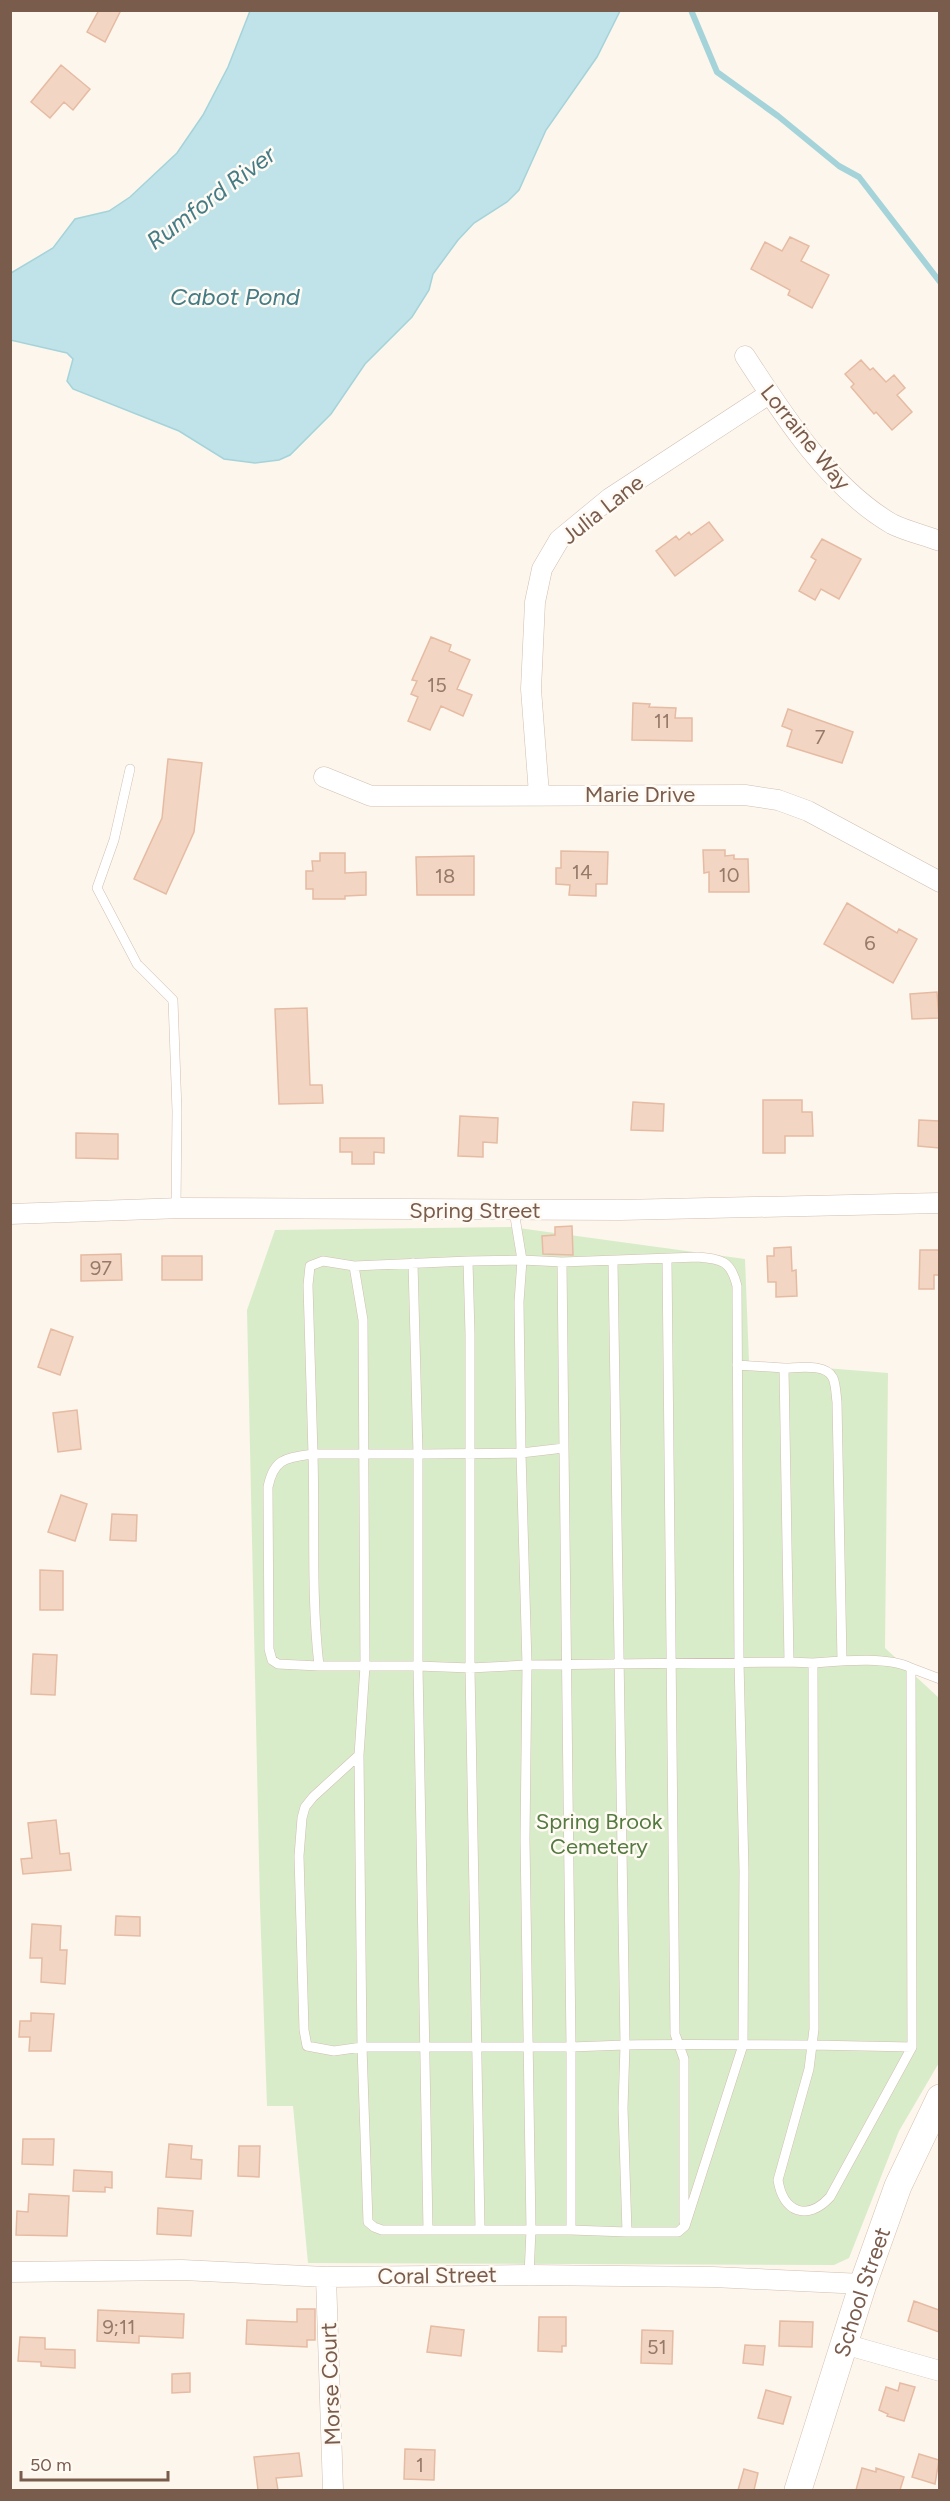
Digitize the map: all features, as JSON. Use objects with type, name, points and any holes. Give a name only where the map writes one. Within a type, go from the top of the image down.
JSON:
[{"type":"main road","name":"School Street","points":[[798,2490],[863,2284],[898,2186],[939,2098]]},
{"type":"street","name":"Lorraine Way","points":[[745,356],[770,394],[843,487],[893,524],[939,541]]},
{"type":"street","name":"Julia Lane","points":[[539,794],[531,689],[536,602],[542,568],[559,540],[610,498],[770,394]]},
{"type":"street","name":"Marie Drive","points":[[324,777],[371,796],[745,795],[778,800],[808,811],[939,882]]},
{"type":"street","name":"Spring Street","points":[[10,1214],[176,1208],[514,1210],[939,1203]]},
{"type":"street","name":"Coral Street","points":[[10,2272],[182,2270],[326,2277],[529,2275],[713,2277],[863,2284]]},
{"type":"street","name":"Morse Court","points":[[326,2277],[333,2490]]},
{"type":"street","points":[[844,2344],[939,2371]]},
{"type":"lane","points":[[130,769],[114,840],[97,888],[137,964],[173,1000],[177,1111],[176,1208]]},
{"type":"lane","points":[[514,1210],[522,1260],[519,1302],[527,1665],[525,1839],[530,2048],[531,2230],[529,2275]]},
{"type":"lane","points":[[319,1666],[314,1626],[310,1266],[323,1261],[354,1266],[468,1261],[522,1260],[562,1263],[714,1258],[724,1262],[733,1271],[737,1286],[739,1661],[744,1871],[743,2045],[685,2226],[678,2232],[382,2229],[368,2222],[362,2047],[359,1755],[365,1666],[363,1320],[354,1266]]},
{"type":"lane","points":[[667,1260],[675,2034],[684,2059],[685,2226]]},
{"type":"lane","points":[[468,1261],[470,1668],[480,2229]]},
{"type":"lane","points":[[613,1261],[625,2045],[623,2108],[627,2232]]},
{"type":"lane","points":[[413,1263],[418,1454],[418,1666],[428,2230]]},
{"type":"lane","points":[[562,1263],[571,2230]]},
{"type":"lane","points":[[738,1365],[816,1368],[826,1370],[833,1378],[837,1402],[842,1661]]},
{"type":"lane","points":[[784,1368],[789,1662]]},
{"type":"lane","points":[[564,1448],[521,1453],[313,1454],[289,1457],[278,1464],[271,1474],[268,1487],[268,1649],[272,1660],[278,1664],[319,1666],[470,1668],[739,1661],[901,1662],[939,1679]]},
{"type":"lane","points":[[813,1663],[815,1839],[812,2045],[809,2069],[778,2180],[780,2193],[786,2205],[806,2211],[820,2208],[830,2197],[912,2047],[911,1668]]},
{"type":"lane","points":[[359,1755],[305,1807],[302,1818],[299,1856],[304,2030],[307,2046],[334,2051],[362,2047],[530,2048],[679,2044],[912,2047]]},
{"type":"green space","name":"Spring Brook Cemetery","points":[[511,1227],[745,1259],[749,1362],[888,1373],[885,1648],[939,1698],[940,2061],[899,2131],[849,2258],[834,2265],[308,2263],[293,2106],[267,2106],[260,1906],[247,1310],[275,1230]]},
{"type":"water","name":"Cabot Pond","points":[[250,11],[620,11],[597,57],[546,130],[519,190],[507,202],[474,223],[458,240],[433,274],[429,290],[412,317],[365,364],[331,414],[290,455],[279,460],[255,463],[224,459],[179,431],[73,389],[67,381],[73,359],[67,353],[10,340],[11,273],[53,248],[75,219],[109,211],[130,197],[177,153],[203,115],[228,67]]},
{"type":"building","points":[[99,10],[121,10],[105,42],[87,32]]},
{"type":"building","points":[[61,65],[90,89],[73,110],[64,102],[50,118],[31,102]]},
{"type":"building","points":[[790,237],[809,246],[801,261],[829,275],[812,308],[788,295],[790,290],[751,269],[765,242],[782,251]]},
{"type":"building","points":[[861,360],[870,370],[873,368],[886,382],[894,375],[905,388],[897,395],[912,412],[892,430],[876,412],[874,414],[851,387],[854,384],[845,374]]},
{"type":"building","points":[[709,522],[723,540],[675,576],[656,551],[676,536],[679,540],[689,532],[691,535]]},
{"type":"building","points":[[822,539],[861,559],[839,599],[821,589],[815,600],[799,591],[816,560],[811,557]]},
{"type":"building","points":[[431,637],[451,645],[449,651],[470,660],[457,689],[472,695],[463,716],[441,706],[430,730],[408,721],[418,697],[411,694],[417,681],[412,680]]},
{"type":"building","points":[[633,703],[650,704],[649,707],[676,708],[675,718],[692,718],[692,741],[632,740]]},
{"type":"building","points":[[788,709],[853,732],[842,763],[787,746],[792,730],[782,726]]},
{"type":"building","points":[[168,759],[202,763],[194,832],[166,894],[134,879],[162,818]]},
{"type":"building","points":[[703,850],[725,850],[725,856],[734,855],[734,859],[748,859],[749,892],[709,892],[709,872],[704,873]]},
{"type":"building","points":[[561,851],[608,852],[607,884],[596,884],[596,896],[569,895],[570,885],[556,884],[556,868],[561,868]]},
{"type":"building","points":[[320,853],[345,853],[345,873],[366,872],[366,895],[345,896],[345,899],[313,899],[313,889],[306,889],[306,871],[313,871],[312,861],[320,861]]},
{"type":"building","points":[[474,856],[474,895],[417,895],[416,857]]},
{"type":"building","points":[[847,903],[897,933],[899,929],[917,939],[893,983],[824,944]]},
{"type":"building","points":[[937,992],[939,1018],[912,1019],[910,994]]},
{"type":"building","points":[[307,1008],[310,1085],[322,1085],[323,1103],[279,1104],[275,1009]]},
{"type":"building","points":[[763,1100],[802,1100],[802,1112],[812,1112],[813,1136],[785,1136],[785,1153],[763,1153]]},
{"type":"building","points":[[633,1102],[664,1104],[663,1131],[631,1130]]},
{"type":"building","points":[[460,1116],[498,1118],[497,1143],[483,1142],[483,1157],[458,1156]]},
{"type":"building","points":[[919,1120],[939,1121],[939,1148],[918,1146]]},
{"type":"building","points":[[76,1133],[118,1134],[118,1159],[76,1158]]},
{"type":"building","points":[[340,1138],[384,1138],[384,1153],[374,1152],[374,1164],[352,1164],[352,1152],[340,1152]]},
{"type":"building","points":[[572,1226],[573,1255],[543,1254],[542,1236],[555,1235],[555,1227]]},
{"type":"building","points":[[791,1247],[792,1271],[796,1270],[797,1296],[776,1297],[776,1282],[768,1282],[767,1256],[774,1256],[774,1248]]},
{"type":"building","points":[[920,1250],[939,1250],[939,1275],[934,1275],[934,1289],[919,1289]]},
{"type":"building","points":[[121,1254],[122,1280],[81,1281],[81,1255]]},
{"type":"building","points":[[162,1256],[202,1256],[202,1280],[162,1280]]},
{"type":"building","points":[[51,1329],[73,1337],[60,1375],[38,1367]]},
{"type":"building","points":[[77,1410],[81,1449],[58,1452],[53,1413]]},
{"type":"building","points":[[61,1495],[87,1504],[75,1541],[48,1532]]},
{"type":"building","points":[[112,1514],[137,1515],[136,1541],[110,1540]]},
{"type":"building","points":[[40,1570],[63,1571],[63,1610],[40,1610]]},
{"type":"building","points":[[33,1654],[57,1655],[55,1695],[31,1694]]},
{"type":"building","points":[[56,1820],[60,1854],[69,1853],[71,1870],[23,1874],[21,1859],[32,1858],[28,1823]]},
{"type":"building","points":[[116,1916],[140,1917],[140,1936],[115,1935]]},
{"type":"building","points":[[32,1924],[61,1926],[60,1950],[67,1950],[65,1984],[41,1982],[42,1958],[30,1958]]},
{"type":"building","points":[[31,2013],[54,2014],[51,2051],[29,2051],[30,2037],[19,2037],[20,2021],[31,2021]]},
{"type":"building","points":[[23,2139],[54,2139],[53,2165],[22,2164]]},
{"type":"building","points":[[169,2144],[192,2146],[191,2159],[202,2160],[201,2179],[166,2177]]},
{"type":"building","points":[[239,2146],[260,2146],[259,2177],[238,2176]]},
{"type":"building","points":[[74,2170],[112,2172],[112,2188],[105,2187],[105,2192],[73,2191]]},
{"type":"building","points":[[29,2194],[69,2196],[67,2236],[16,2235],[17,2211],[28,2212]]},
{"type":"building","points":[[158,2208],[193,2211],[191,2236],[157,2234]]},
{"type":"building","points":[[914,2301],[939,2310],[939,2332],[908,2321]]},
{"type":"building","points":[[297,2309],[315,2309],[315,2340],[307,2340],[307,2347],[246,2344],[247,2320],[297,2322]]},
{"type":"building","points":[[98,2310],[184,2314],[183,2338],[139,2336],[139,2343],[97,2341]]},
{"type":"building","points":[[539,2317],[566,2317],[566,2346],[562,2346],[562,2352],[538,2351]]},
{"type":"building","points":[[780,2321],[813,2322],[812,2347],[779,2346]]},
{"type":"building","points":[[431,2326],[464,2330],[461,2356],[427,2352]]},
{"type":"building","points":[[642,2330],[673,2331],[672,2364],[641,2363]]},
{"type":"building","points":[[20,2337],[45,2338],[45,2349],[75,2350],[75,2368],[41,2366],[41,2362],[18,2361]]},
{"type":"building","points":[[745,2345],[765,2346],[763,2365],[743,2363]]},
{"type":"building","points":[[190,2373],[190,2392],[172,2393],[172,2374]]},
{"type":"building","points":[[900,2383],[915,2387],[904,2421],[887,2416],[888,2414],[879,2410],[886,2387],[898,2391]]},
{"type":"building","points":[[766,2390],[791,2397],[783,2424],[758,2418]]},
{"type":"building","points":[[405,2449],[435,2450],[434,2480],[404,2479]]},
{"type":"building","points":[[299,2453],[302,2476],[276,2478],[278,2490],[258,2490],[254,2457]]},
{"type":"building","points":[[919,2454],[939,2460],[935,2484],[912,2477]]},
{"type":"building","points":[[862,2468],[876,2472],[876,2468],[904,2477],[900,2490],[856,2490]]},
{"type":"building","points":[[744,2469],[758,2473],[754,2490],[738,2490]]},
{"type":"waterway","points":[[691,10],[717,72],[778,116],[839,166],[859,177],[940,282]]},
{"type":"water label","name":"Rumford River","points":[[211,198]]}]
